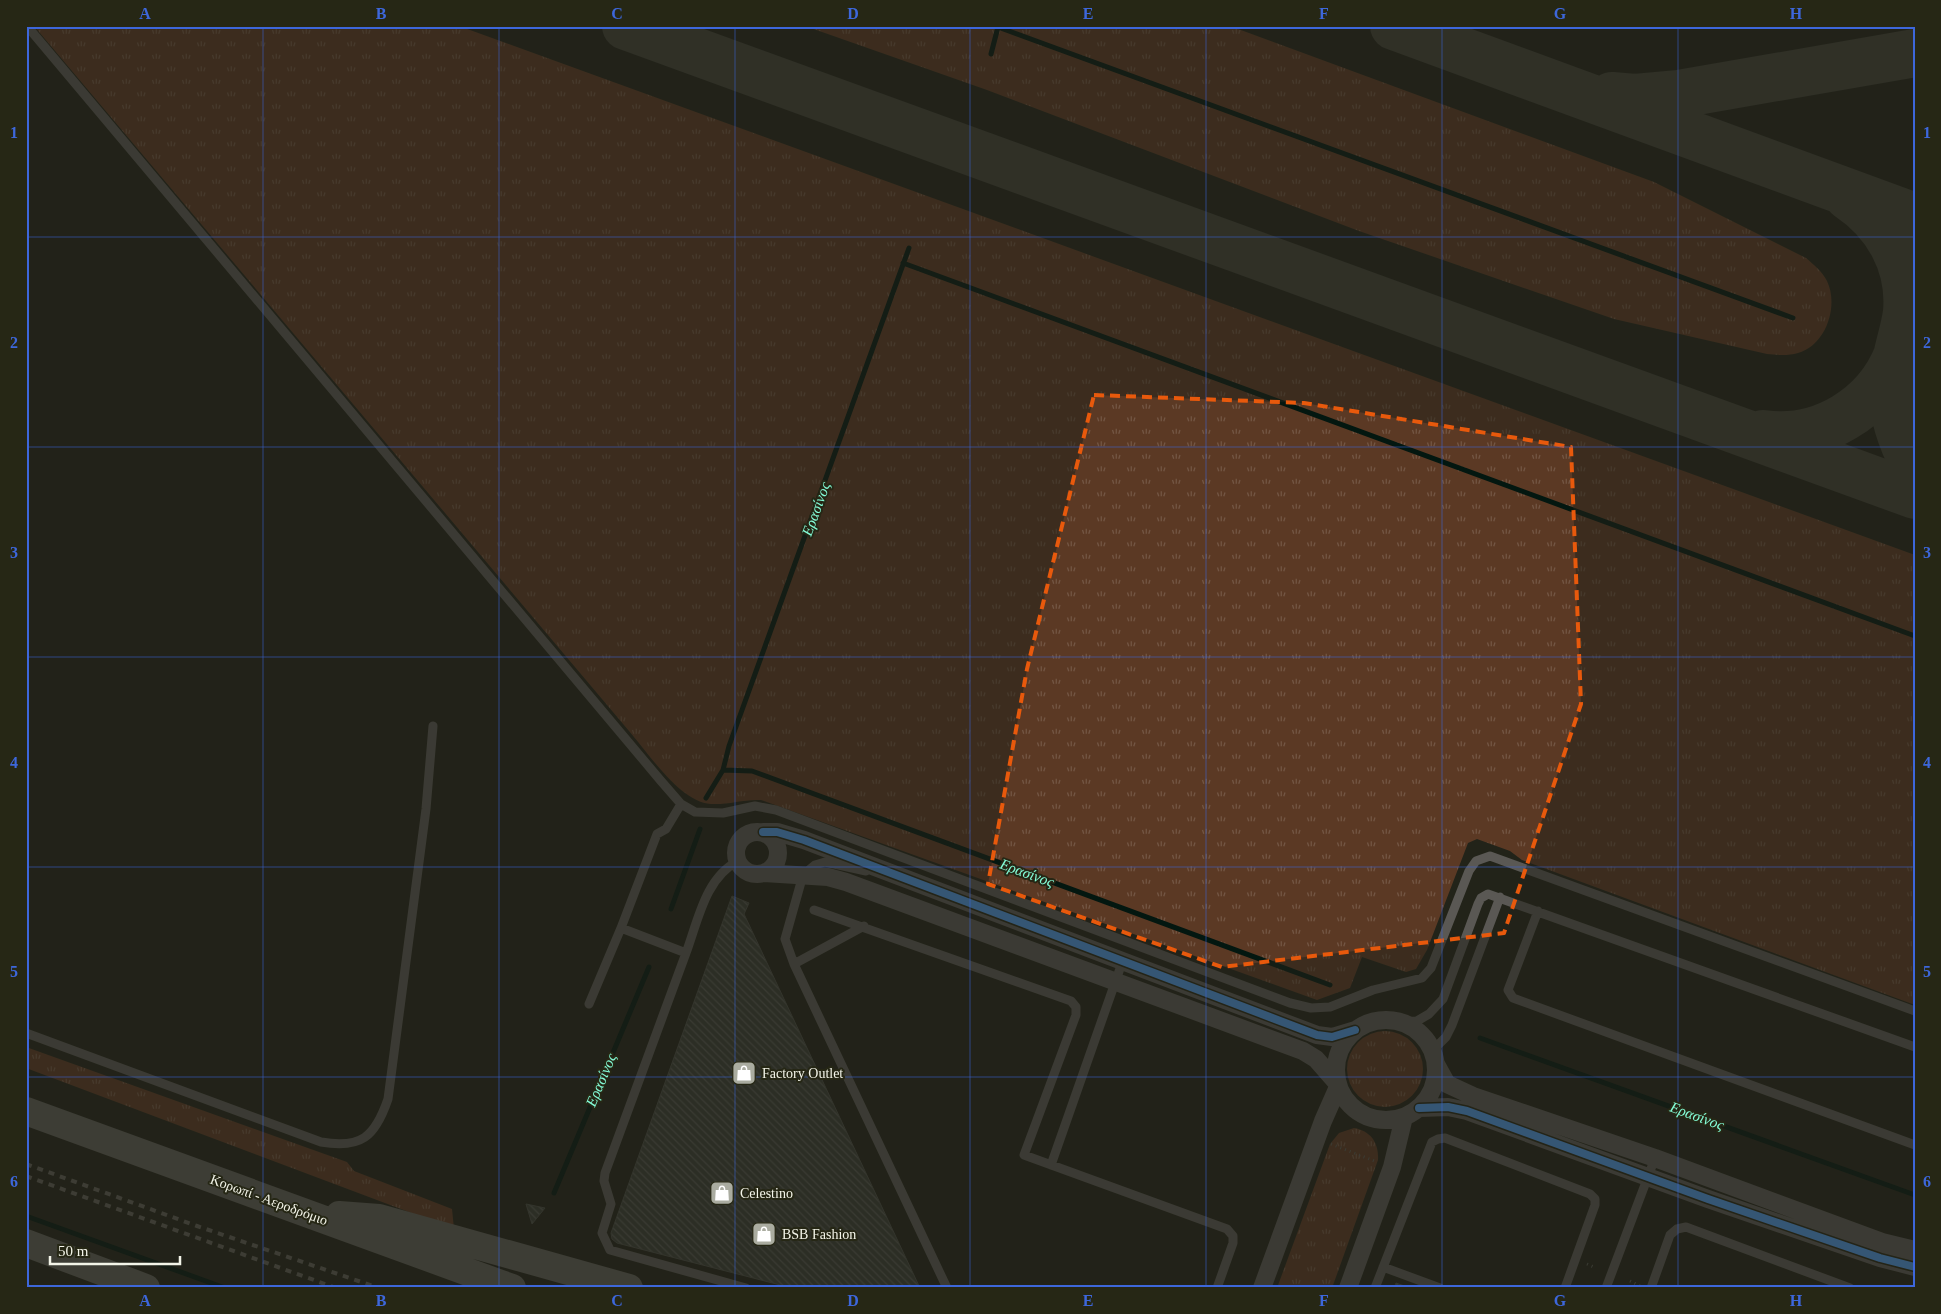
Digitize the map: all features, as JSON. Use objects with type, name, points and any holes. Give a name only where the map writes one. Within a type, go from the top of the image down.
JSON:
[{"type":"highway","name":"Κορωπί - Αεροδρόμιο","points":[[26,1111],[512,1288]]},
{"type":"highway","points":[[307,1213],[379,1218],[629,1288]]},
{"type":"highway","points":[[26,1243],[146,1288]]},
{"type":"street","points":[[1915,1250],[1882,1242],[1655,1158],[1458,1090],[1447,1084],[1417,1030],[1401,1022],[1372,1021],[1355,1030],[1332,1037],[1317,1035],[791,835],[778,832],[756,832],[744,836],[736,848],[738,861],[741,866],[751,873],[803,875],[846,882],[1303,1051],[1316,1060],[1338,1085],[1346,1101],[1365,1116],[1381,1120],[1448,1107],[1467,1111],[1708,1199],[1871,1255],[1915,1267]]},
{"type":"street","points":[[762,832],[773,840],[778,852],[774,865],[764,873]]},
{"type":"street","points":[[1262,1288],[1338,1085],[1336,1063],[1338,1054],[1348,1037],[1355,1030]]},
{"type":"street","points":[[1348,1288],[1412,1113],[1426,1101],[1434,1084],[1434,1058]]},
{"type":"lane","points":[[27,26],[681,804],[695,812],[723,813],[755,806],[776,810],[1290,1003],[1310,1008],[1330,1007],[1373,990],[1422,978],[1431,968],[1469,871],[1476,861],[1490,856],[1915,1012]]},
{"type":"lane","points":[[26,1033],[321,1142],[342,1146],[366,1138],[380,1121],[388,1099],[426,808],[433,726]]},
{"type":"lane","points":[[590,1004],[657,834],[666,829],[681,804]]},
{"type":"lane","points":[[738,861],[724,871],[710,886],[605,1173],[604,1181],[611,1204],[602,1233],[610,1250],[746,1288]]},
{"type":"lane","points":[[878,869],[868,872],[825,862],[815,865],[803,875],[785,939],[794,964],[947,1288]]},
{"type":"lane","points":[[1401,1022],[1417,1020],[1428,1014],[1443,999],[1481,898],[1488,894],[1538,910],[1915,1047]]},
{"type":"lane","points":[[1434,1058],[1452,1025],[1500,897]]},
{"type":"lane","points":[[814,910],[864,926],[1071,1001],[1076,1007],[1076,1015],[1024,1154],[1227,1230],[1233,1236],[1233,1243],[1216,1288]]},
{"type":"lane","points":[[1538,910],[1508,990],[1513,998],[1915,1145]]},
{"type":"lane","points":[[794,964],[864,926]]},
{"type":"lane","points":[[621,928],[686,953]]},
{"type":"lane","points":[[1051,1165],[1117,982],[1123,960]]},
{"type":"lane","points":[[1375,1288],[1432,1142],[1438,1138],[1445,1138],[1558,1180],[1590,1194],[1595,1199],[1595,1205],[1565,1288]]},
{"type":"lane","points":[[1606,1288],[1655,1158]]},
{"type":"lane","points":[[1651,1288],[1670,1235],[1677,1229],[1686,1227],[1850,1288]]},
{"type":"lane","points":[[1382,1267],[1440,1288]]},
{"type":"path","points":[[1329,1143],[1378,1162]]},
{"type":"path","points":[[1630,1281],[1642,1286]]},
{"type":"highlighted area","points":[[1094,395],[1304,403],[1571,447],[1581,704],[1504,933],[1222,967],[988,884],[1027,669]]},
{"type":"green space","points":[[34,26],[459,26],[1915,555],[1915,1005],[1522,860],[1510,851],[1477,839],[1468,843],[1427,950],[1416,969],[1406,972],[1362,957],[1350,988],[1317,1000],[761,800],[717,804],[699,801],[677,786],[656,764]]},
{"type":"green space","points":[[805,26],[1230,26],[1654,182],[1806,258],[1818,268],[1827,281],[1831,302],[1828,323],[1823,333],[1808,349],[1790,355],[1782,355],[1767,354],[1614,319],[1359,231],[987,90]]},
{"type":"green space","points":[[1385,1031],[1400,1034],[1412,1042],[1420,1054],[1423,1069],[1420,1084],[1412,1096],[1400,1104],[1385,1107],[1370,1104],[1358,1096],[1350,1084],[1347,1069],[1350,1054],[1358,1042],[1370,1034]]},
{"type":"green space","points":[[26,1047],[347,1162],[354,1171],[452,1209],[454,1229],[26,1068]]},
{"type":"green space","points":[[1354,1128],[1365,1132],[1373,1139],[1377,1148],[1378,1160],[1332,1288],[1277,1288],[1330,1144],[1339,1133]]},
{"type":"building","name":"Factory Outlet","points":[[732,896],[749,903],[744,914],[920,1288],[792,1288],[617,1243],[612,1239],[611,1233]]},
{"type":"building","points":[[526,1204],[545,1208],[532,1224]]},
{"type":"building","points":[[1396,1283],[1410,1288],[1394,1288]]},
{"type":"waterway","points":[[991,54],[998,27],[1793,318]]},
{"type":"waterway","name":"Ερασίνος","points":[[706,798],[723,770],[729,746],[909,248]]},
{"type":"waterway","points":[[903,263],[1915,636]]},
{"type":"waterway","name":"Ερασίνος","points":[[723,770],[752,771],[1330,985]]},
{"type":"waterway","name":"Ερασίνος","points":[[671,909],[700,829]]},
{"type":"waterway","name":"Ερασίνος","points":[[554,1193],[649,967]]},
{"type":"waterway","name":"Ερασίνος","points":[[1480,1038],[1915,1195]]},
{"type":"waterway","points":[[26,1216],[225,1288]]},
{"type":"taxiway","points":[[626,26],[1915,495]]},
{"type":"taxiway","points":[[1394,26],[1915,217]]},
{"type":"taxiway","points":[[1612,96],[1635,98],[1679,94],[1915,53]]},
{"type":"taxiway","points":[[1848,196],[1862,206],[1885,231],[1894,246],[1905,277],[1907,312],[1895,365],[1893,394],[1898,426],[1915,466]]},
{"type":"taxiway","points":[[1763,434],[1785,435],[1806,432],[1826,426],[1844,417],[1861,405],[1876,390],[1889,373],[1898,354]]},
{"type":"railway","points":[[26,1164],[197,1226],[379,1288]]},
{"type":"railway","points":[[26,1176],[336,1288]]},
{"type":"cycle path","points":[[763,832],[777,832],[804,840],[1317,1035],[1332,1037],[1355,1030]]},
{"type":"cycle path","points":[[1419,1108],[1448,1107],[1467,1111],[1708,1199],[1880,1258],[1915,1267]]},
{"type":"place","name":"Factory Outlet","points":[[744,1073]]},
{"type":"place","name":"Celestino","points":[[722,1193]]},
{"type":"place","name":"BSB Fashion","points":[[764,1234]]}]
